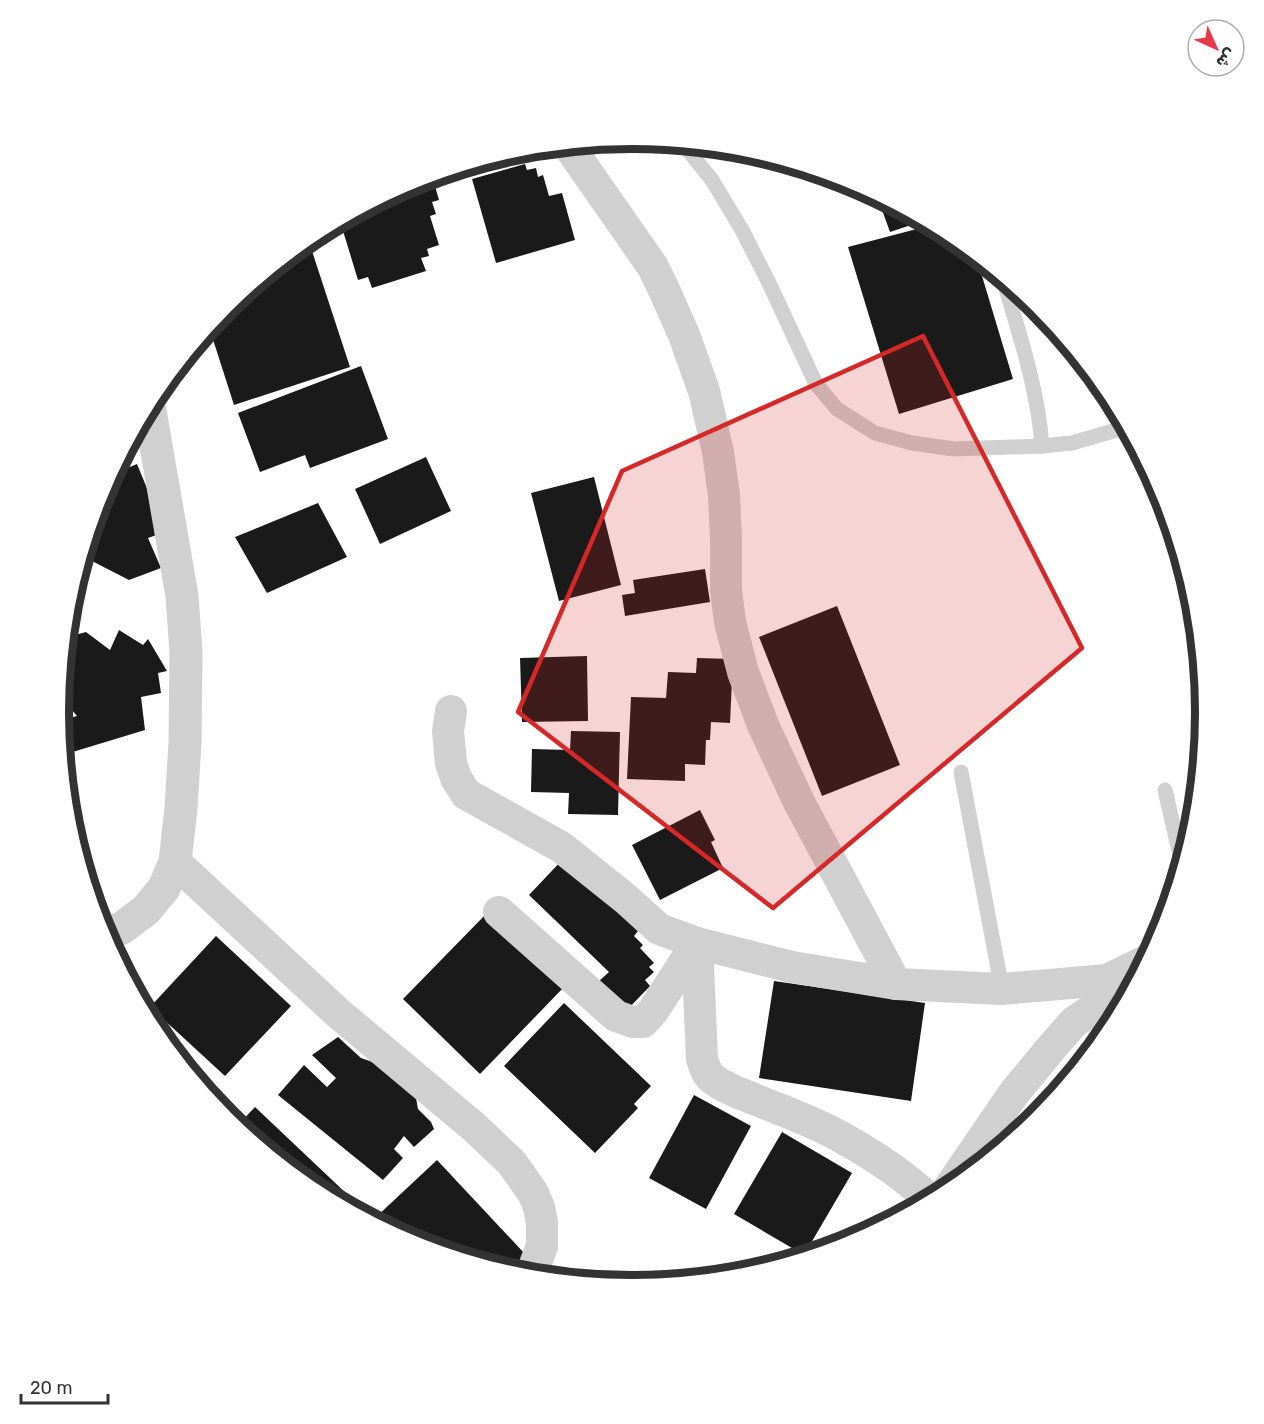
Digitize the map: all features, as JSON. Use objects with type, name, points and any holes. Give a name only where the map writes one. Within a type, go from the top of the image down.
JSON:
[{"type":"street","points":[[573,152],[653,267],[684,335],[704,391],[718,452],[726,539],[726,590],[730,622],[743,672],[763,725],[799,802],[896,984]]},
{"type":"street","points":[[114,931],[123,928],[147,910],[164,888],[174,862],[181,808],[185,743],[186,652],[182,596],[151,419]]},
{"type":"street","points":[[452,711],[448,731],[451,763],[456,778],[466,794],[561,847],[626,899],[659,929],[698,943],[792,967],[896,984],[1111,999]]},
{"type":"street","points":[[174,862],[338,1013],[474,1127],[512,1163],[533,1193],[539,1207],[542,1246],[534,1266]]},
{"type":"street","points":[[499,912],[616,1016],[633,1022],[643,1022],[653,1011],[698,943]]},
{"type":"street","points":[[698,943],[702,1059],[707,1073],[714,1080],[736,1092],[797,1116],[838,1136],[887,1164],[923,1194]]},
{"type":"street","points":[[963,1167],[1014,1093],[1074,1022],[1111,999],[1126,983]]},
{"type":"lane","points":[[690,152],[712,180],[742,230],[816,384],[837,409],[875,433],[912,443],[954,449],[1072,443],[1119,429]]},
{"type":"lane","points":[[1007,293],[1031,375],[1041,423],[1042,446]]},
{"type":"lane","points":[[961,772],[1002,990]]},
{"type":"lane","points":[[1164,790],[1178,848]]},
{"type":"highlighted area","points":[[923,336],[1082,648],[773,908],[518,712],[622,471]]},
{"type":"building","points":[[525,164],[527,170],[536,168],[538,177],[543,175],[549,196],[562,193],[575,240],[496,263],[472,179]]},
{"type":"building","points":[[435,185],[439,200],[432,202],[436,214],[430,216],[439,245],[427,249],[429,256],[421,258],[426,271],[372,288],[368,277],[358,280],[343,229],[383,207]]},
{"type":"building","points":[[881,207],[914,224],[890,232]]},
{"type":"building","points":[[920,228],[975,265],[980,269],[1013,379],[899,414],[848,247]]},
{"type":"building","points":[[311,249],[350,367],[234,405],[212,337],[261,289]]},
{"type":"building","points":[[361,366],[388,439],[310,468],[305,455],[260,472],[238,413]]},
{"type":"building","points":[[143,432],[145,441],[138,442]]},
{"type":"building","points":[[426,457],[451,511],[380,544],[355,489]]},
{"type":"building","points":[[137,464],[165,532],[148,538],[161,568],[129,580],[90,560],[124,469]]},
{"type":"building","points":[[594,477],[621,585],[559,601],[531,493]]},
{"type":"building","points":[[318,503],[347,557],[267,593],[235,537]]},
{"type":"building","points":[[705,569],[710,602],[625,616],[622,595],[635,593],[633,580]]},
{"type":"building","points":[[837,606],[900,765],[822,796],[759,637]]},
{"type":"building","points":[[119,630],[143,645],[148,639],[167,671],[158,673],[161,693],[141,697],[145,730],[70,753],[69,718],[77,716],[69,707],[75,635],[86,632],[110,650]]},
{"type":"building","points":[[587,656],[588,721],[522,722],[520,658]]},
{"type":"building","points":[[697,658],[733,659],[730,723],[711,722],[710,740],[706,740],[705,765],[685,764],[685,781],[627,779],[631,697],[666,698],[668,672],[696,673]]},
{"type":"building","points":[[571,731],[620,732],[618,815],[568,814],[569,793],[531,792],[532,749],[570,750]]},
{"type":"building","points":[[700,810],[715,840],[711,842],[723,868],[660,900],[632,845]]},
{"type":"building","points":[[564,858],[638,931],[634,936],[643,945],[640,948],[654,963],[649,967],[654,972],[645,980],[650,986],[627,1010],[598,982],[609,972],[529,895]]},
{"type":"building","points":[[487,913],[564,987],[480,1074],[403,999]]},
{"type":"building","points":[[216,936],[291,1006],[225,1076],[156,1013],[152,1005]]},
{"type":"building","points":[[774,981],[925,1003],[911,1101],[759,1078]]},
{"type":"building","points":[[564,1003],[651,1086],[634,1104],[638,1108],[595,1153],[504,1066]]},
{"type":"building","points":[[338,1037],[361,1058],[381,1065],[416,1098],[418,1109],[431,1122],[434,1129],[414,1147],[404,1136],[394,1149],[403,1158],[383,1180],[278,1095],[304,1065],[327,1087],[336,1078],[312,1055]]},
{"type":"building","points":[[694,1095],[751,1126],[706,1209],[649,1178]]},
{"type":"building","points":[[255,1107],[349,1196],[347,1198],[289,1159],[244,1119]]},
{"type":"building","points":[[782,1132],[852,1173],[809,1246],[796,1250],[734,1214]]},
{"type":"building","points":[[437,1160],[526,1255],[518,1263],[486,1256],[417,1232],[379,1215]]}]
